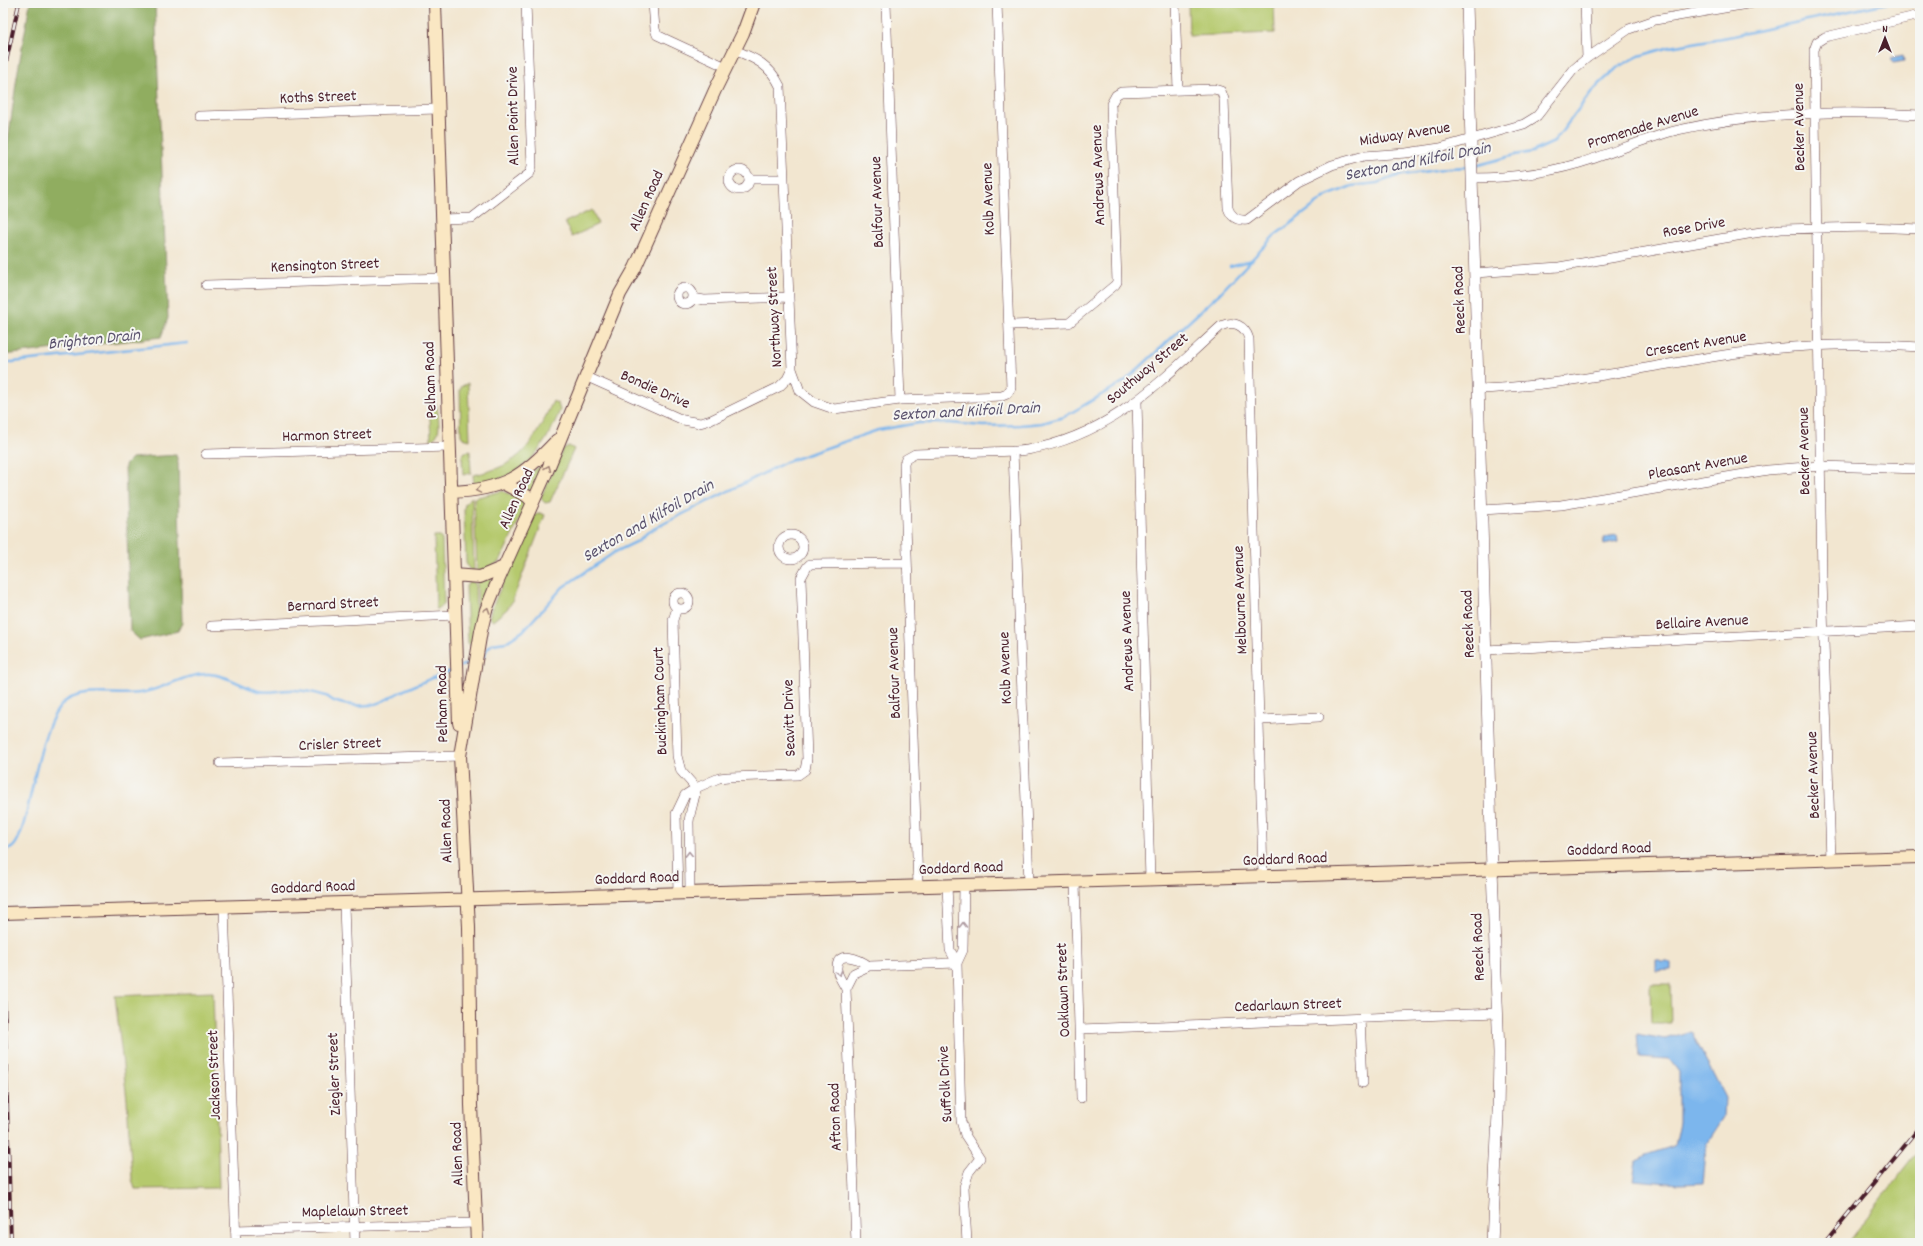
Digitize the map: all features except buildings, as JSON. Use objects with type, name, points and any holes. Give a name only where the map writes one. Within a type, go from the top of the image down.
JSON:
[{"type":"main road","name":"Pelham Road","points":[[435,3],[449,447],[459,682],[460,756]]},
{"type":"main road","name":"Allen Road","points":[[477,1243],[468,983],[469,927],[466,900],[460,756],[473,676],[486,610],[562,434],[620,294],[635,268],[754,3]]},
{"type":"main road","name":"Allen Road","points":[[451,492],[474,492],[503,483],[519,475],[537,461],[562,434]]},
{"type":"main road","points":[[503,483],[527,496],[533,502]]},
{"type":"main road","points":[[454,575],[480,577],[504,567]]},
{"type":"main road","name":"Goddard Road","points":[[3,913],[1920,857]]},
{"type":"street","name":"Allen Point Drive","points":[[442,219],[472,218],[530,173],[532,166],[526,3]]},
{"type":"street","points":[[653,3],[655,29],[657,35],[726,67]]},
{"type":"street","name":"Balfour Avenue","points":[[886,3],[900,400]]},
{"type":"street","name":"Kolb Avenue","points":[[997,3],[1011,388],[1008,392]]},
{"type":"street","points":[[1175,3],[1178,90]]},
{"type":"street","name":"Reeck Road","points":[[1467,3],[1499,1090],[1492,1243]]},
{"type":"street","points":[[1585,3],[1587,58]]},
{"type":"street","points":[[1704,3],[1704,13]]},
{"type":"street","name":"Midway Avenue","points":[[1178,90],[1219,90],[1223,94],[1228,208],[1232,216],[1241,221],[1252,218],[1299,180],[1332,165],[1364,156],[1426,150],[1524,124],[1532,120],[1541,112],[1574,69],[1616,37],[1640,24],[1753,3]]},
{"type":"street","name":"Becker Avenue","points":[[1831,860],[1820,466],[1814,50],[1817,42],[1825,37],[1920,15]]},
{"type":"street","name":"Northway Street","points":[[734,50],[763,63],[772,72],[780,86],[792,369],[800,391],[814,402],[826,407],[843,409],[900,400],[1002,396],[1008,392]]},
{"type":"street","name":"Andrews Avenue","points":[[1009,325],[1069,323],[1115,286],[1118,277],[1111,104],[1113,99],[1121,92],[1178,90]]},
{"type":"street","name":"Koths Street","points":[[199,116],[438,110]]},
{"type":"street","name":"Promenade Avenue","points":[[1472,176],[1540,172],[1563,168],[1648,138],[1706,124],[1756,117],[1870,113],[1920,116]]},
{"type":"street","points":[[749,179],[784,179]]},
{"type":"street","name":"Rose Drive","points":[[1475,273],[1559,267],[1748,234],[1816,228],[1868,227],[1920,230]]},
{"type":"street","name":"Kensington Street","points":[[206,285],[444,278]]},
{"type":"street","points":[[693,298],[704,300],[789,297]]},
{"type":"street","name":"Southway Street","points":[[906,459],[914,454],[1013,451],[1045,446],[1077,436],[1108,421],[1136,402],[1221,326],[1232,323],[1240,326]]},
{"type":"street","name":"Melbourne Avenue","points":[[1240,326],[1246,331],[1249,339],[1264,876]]},
{"type":"street","name":"Crescent Avenue","points":[[1479,389],[1554,384],[1752,351],[1819,345],[1920,347]]},
{"type":"street","name":"Bondie Drive","points":[[585,376],[683,420],[700,422],[711,420],[779,387],[787,380],[792,369]]},
{"type":"street","name":"Andrews Avenue","points":[[1136,402],[1150,880]]},
{"type":"street","name":"Harmon Street","points":[[206,454],[449,447]]},
{"type":"street","name":"Kolb Avenue","points":[[1013,451],[1029,883]]},
{"type":"street","name":"Balfour Avenue","points":[[906,459],[903,468],[918,886]]},
{"type":"street","name":"Pleasant Avenue","points":[[1482,510],[1561,505],[1768,470],[1820,466],[1920,469]]},
{"type":"street","points":[[798,556],[806,567],[810,564],[906,563]]},
{"type":"street","name":"Seavitt Drive","points":[[696,788],[723,777],[794,775],[802,773],[805,770],[807,759],[801,578],[806,567]]},
{"type":"street","name":"Buckingham Court","points":[[677,608],[673,620],[677,756],[681,771],[696,788]]},
{"type":"street","name":"Bernard Street","points":[[211,626],[456,615]]},
{"type":"street","name":"Bellaire Avenue","points":[[1486,650],[1920,626]]},
{"type":"street","points":[[1260,720],[1319,717]]},
{"type":"street","name":"Crisler Street","points":[[220,763],[460,756]]},
{"type":"street","points":[[690,893],[689,822],[690,812],[695,799],[696,788]]},
{"type":"street","points":[[678,894],[676,814],[685,794],[696,788]]},
{"type":"street","name":"Oaklawn Street","points":[[1075,882],[1081,1098]]},
{"type":"street","name":"Suffolk Drive","points":[[957,963],[963,950],[964,885]]},
{"type":"street","name":"Suffolk Drive","points":[[947,886],[950,950],[957,963],[962,1121],[965,1135],[980,1158],[969,1172],[964,1187],[967,1243]]},
{"type":"street","name":"Ziegler Street","points":[[344,904],[355,1243]]},
{"type":"street","name":"Jackson Street","points":[[224,907],[236,1243]]},
{"type":"street","name":"Afton Road","points":[[846,989],[837,969],[838,962],[843,957],[859,959],[869,966],[854,973],[846,989],[856,1243]]},
{"type":"street","points":[[869,966],[957,963]]},
{"type":"street","name":"Cedarlawn Street","points":[[1080,1029],[1497,1012]]},
{"type":"street","points":[[1360,1018],[1363,1083]]},
{"type":"street","name":"Maplelawn Street","points":[[235,1230],[476,1223]]},
{"type":"green space","points":[[30,3],[155,3],[168,318],[161,337],[3,355],[3,177],[17,76]]},
{"type":"green space","points":[[1188,3],[1274,3],[1275,33],[1189,36]]},
{"type":"green space","points":[[592,210],[598,224],[572,237],[565,222]]},
{"type":"green space","points":[[468,383],[470,440],[463,438],[461,435],[460,390],[462,386]]},
{"type":"green space","points":[[429,401],[433,401],[437,406],[439,420],[437,434],[435,438],[431,440]]},
{"type":"green space","points":[[553,401],[558,404],[560,410],[546,439],[533,457],[517,471],[503,478],[474,485],[473,475],[503,466],[515,459],[524,450],[539,429]]},
{"type":"green space","points":[[569,446],[574,449],[550,502],[545,503],[541,497],[563,449]]},
{"type":"green space","points":[[470,451],[471,473],[463,475],[462,456],[465,452]]},
{"type":"green space","points":[[176,455],[178,462],[182,623],[178,631],[140,640],[130,631],[125,465],[132,458]]},
{"type":"green space","points":[[542,464],[544,465],[532,493],[517,484]]},
{"type":"green space","points":[[502,491],[521,499],[526,506],[500,561],[488,569],[477,572],[474,498]]},
{"type":"green space","points":[[472,497],[474,571],[469,569],[466,563],[464,510],[465,503]]},
{"type":"green space","points":[[540,513],[545,515],[512,602],[507,609],[493,621],[489,618],[491,610],[532,516]]},
{"type":"green space","points":[[434,536],[439,536],[442,540],[444,603],[440,608],[436,609]]},
{"type":"green space","points":[[492,578],[480,615],[478,615],[477,581]]},
{"type":"green space","points":[[470,581],[475,583],[476,616],[479,618],[471,646],[468,643],[466,586]]},
{"type":"green space","points":[[1650,984],[1670,984],[1671,1023],[1651,1023]]},
{"type":"green space","points":[[213,992],[219,1188],[135,1189],[132,1179],[127,1100],[115,996]]},
{"type":"green space","points":[[1920,1149],[1920,1243],[1847,1243]]},
{"type":"water","points":[[1903,55],[1904,61],[1893,63],[1891,58]]},
{"type":"water","points":[[1617,535],[1618,542],[1604,545],[1603,537]]},
{"type":"water","points":[[1656,960],[1659,960],[1660,962],[1671,962],[1671,970],[1656,971]]},
{"type":"water","points":[[1691,1031],[1725,1098],[1724,1117],[1707,1143],[1703,1183],[1681,1184],[1633,1180],[1636,1162],[1649,1154],[1674,1146],[1679,1122],[1679,1072],[1669,1059],[1639,1057],[1637,1034],[1665,1039]]},
{"type":"waterway","name":"Sexton and Kilfoil Drain","points":[[1475,166],[1532,152],[1554,142],[1592,91],[1618,67],[1639,56],[1670,47],[1733,36],[1887,3]]},
{"type":"waterway","name":"Sexton and Kilfoil Drain","points":[[481,657],[484,656],[487,649],[492,644],[506,642],[523,631],[563,587],[615,552],[638,541],[648,532],[665,523],[786,462],[878,430],[919,423],[950,423],[983,426],[1020,425],[1042,423],[1064,417],[1125,381],[1219,294],[1274,236],[1327,196],[1352,186],[1377,183],[1397,176],[1448,168],[1468,167]]},
{"type":"waterway","name":"Brighton Drain","points":[[1230,266],[1252,260]]},
{"type":"waterway","name":"Brighton Drain","points":[[3,363],[187,343]]},
{"type":"waterway","name":"Sexton and Kilfoil Drain","points":[[461,666],[471,662]]},
{"type":"waterway","name":"Sexton and Kilfoil Drain","points":[[9,849],[17,842],[23,826],[41,751],[49,727],[58,709],[71,698],[79,695],[96,693],[140,693],[157,689],[191,676],[209,674],[228,678],[258,691],[301,691],[326,696],[333,701],[342,703],[370,705],[382,702],[406,689],[453,670]]},
{"type":"railway","points":[[3,76],[19,3]]},
{"type":"railway","points":[[3,960],[11,1243]]},
{"type":"railway","points":[[1825,1243],[1920,1127]]}]
